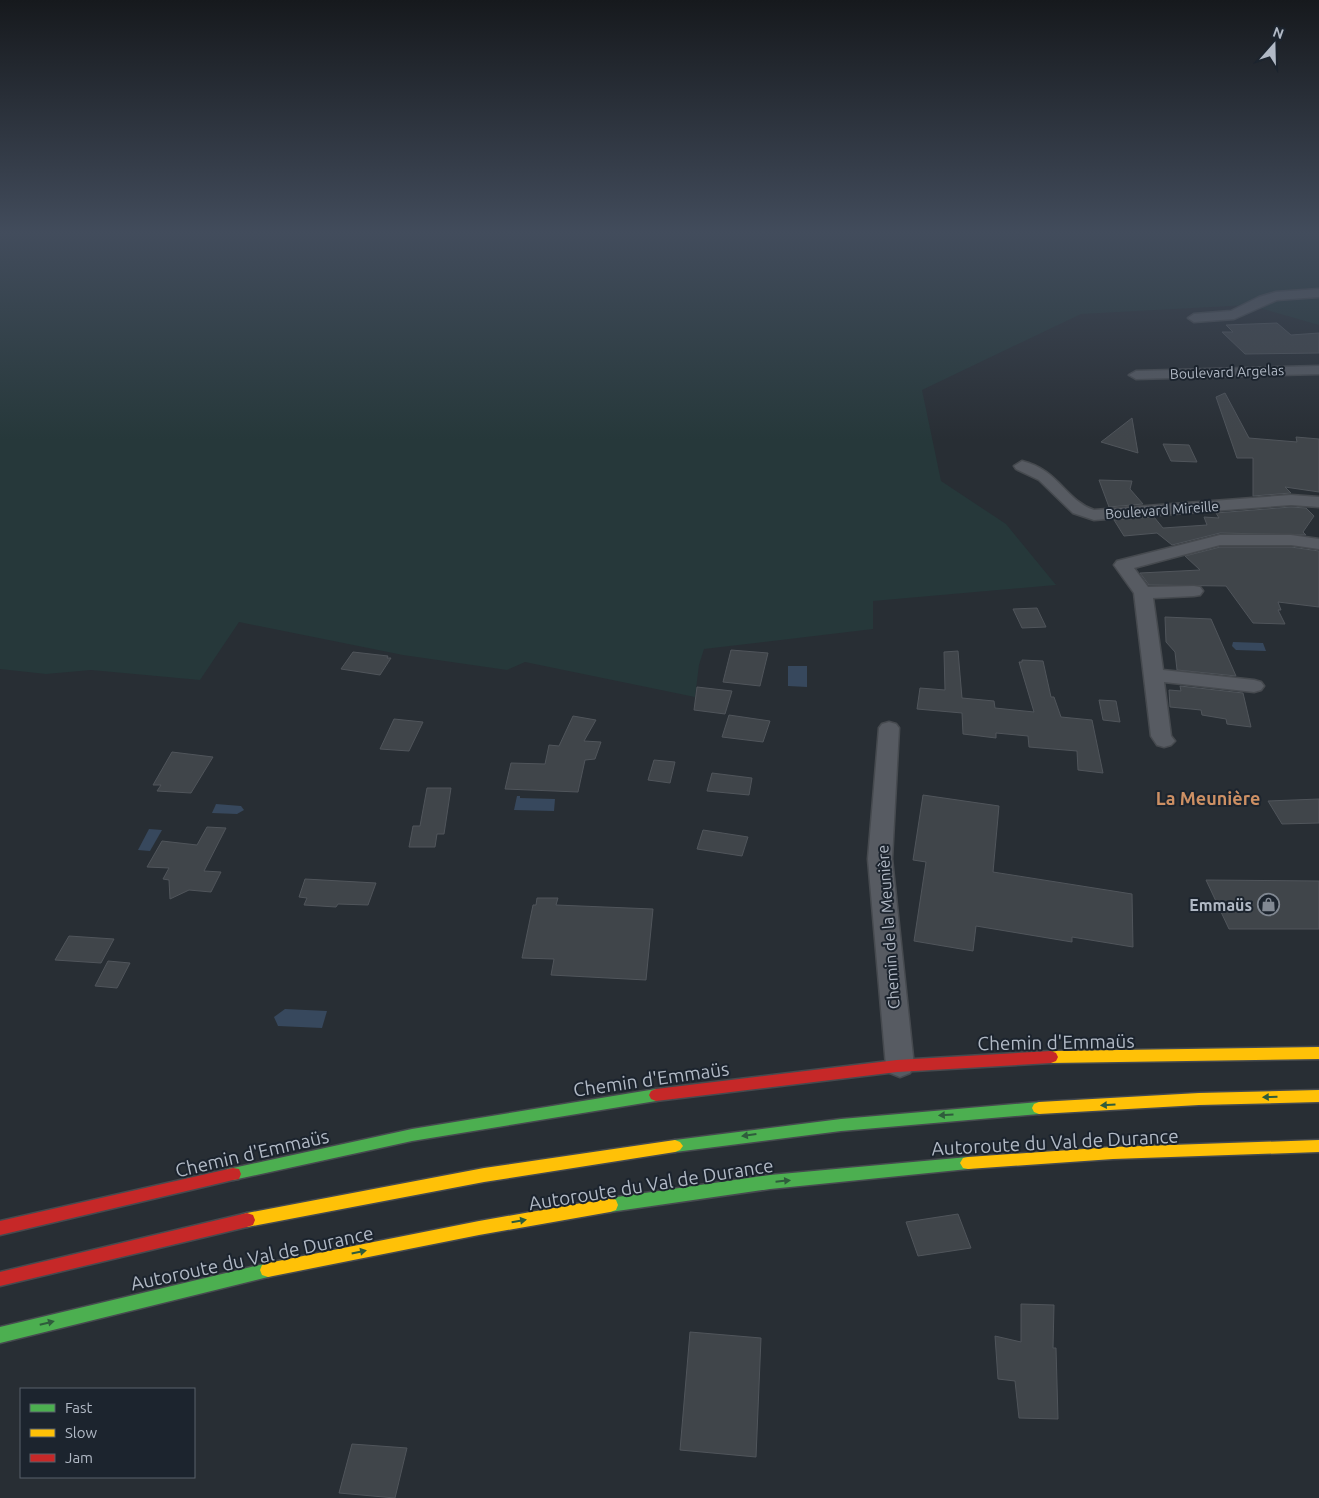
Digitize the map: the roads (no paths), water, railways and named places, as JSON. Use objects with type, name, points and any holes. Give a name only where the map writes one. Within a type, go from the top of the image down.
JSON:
[{"type":"main road","name":"Chemin d'Emmaüs","points":[[0,1228],[412,1135],[594,1105],[756,1082],[900,1066],[1004,1058],[1213,1057],[1319,1053]]},
{"type":"main road","name":"Autoroute du Val de Durance","points":[[0,1279],[124,1248],[364,1197],[646,1149],[860,1122],[1075,1106],[1319,1096]]},
{"type":"main road","name":"Autoroute du Val de Durance","points":[[0,1336],[176,1292],[428,1238],[536,1218],[761,1184],[996,1160],[1319,1146]]},
{"type":"street","points":[[1194,318],[1234,315],[1261,301]]},
{"type":"street","name":"Boulevard Argelas","points":[[1136,375],[1319,370]]},
{"type":"street","name":"Boulevard Mireille","points":[[1022,466],[1048,479],[1072,506],[1082,512],[1094,515],[1292,500],[1319,502]]},
{"type":"street","points":[[1164,741],[1160,736],[1143,593],[1123,566],[1220,540],[1291,540],[1319,544]]},
{"type":"street","points":[[1143,593],[1194,591]]},
{"type":"street","points":[[1153,675],[1254,686]]},
{"type":"street","name":"Chemin de la Meunière","points":[[889,728],[880,859],[900,1066]]},
{"type":"water","points":[[1233,642],[1263,643],[1266,651],[1236,650],[1232,646]]},
{"type":"water","points":[[788,666],[807,666],[807,687],[788,686]]},
{"type":"water","points":[[517,796],[520,796],[520,798],[555,799],[554,811],[514,810]]},
{"type":"water","points":[[216,804],[241,806],[244,810],[237,814],[212,813]]},
{"type":"water","points":[[149,829],[162,830],[150,851],[138,850]]},
{"type":"water","points":[[285,1009],[327,1011],[322,1028],[278,1026],[274,1017]]},
{"type":"place","name":"Emmaüs","points":[[1268,905]]},
{"type":"district","name":"La Meunière","points":[[1208,799]]}]
